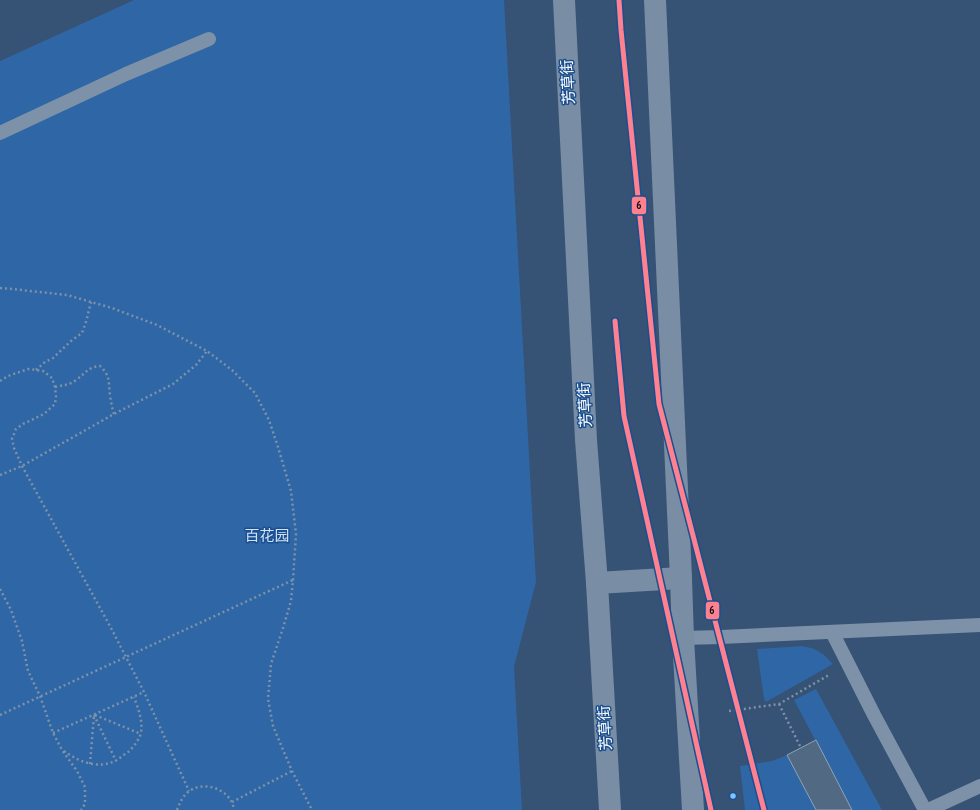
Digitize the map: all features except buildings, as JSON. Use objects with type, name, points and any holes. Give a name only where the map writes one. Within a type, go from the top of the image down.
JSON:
[{"type":"main road","name":"芳草街","points":[[564,0],[586,440],[597,583],[610,810]]},
{"type":"main road","points":[[655,0],[682,578],[683,638],[693,810]]},
{"type":"main road","points":[[597,583],[682,578]]},
{"type":"lane","points":[[0,133],[126,74],[209,39]]},
{"type":"lane","points":[[683,638],[980,625]]},
{"type":"lane","points":[[832,632],[874,715],[926,810],[980,786]]},
{"type":"path","points":[[0,288],[67,295],[112,308],[157,325],[207,351],[232,370],[255,393],[269,420],[291,491],[296,534],[291,601],[271,664],[268,699],[273,726],[292,771],[312,810]]},
{"type":"path","points":[[36,370],[82,333],[91,302]]},
{"type":"path","points":[[0,475],[22,466],[114,414],[173,384],[196,365],[207,351]]},
{"type":"path","points":[[55,386],[66,385],[76,381],[84,372],[93,366],[100,366],[106,372],[109,381],[109,394],[114,414]]},
{"type":"path","points":[[0,381],[8,376],[28,369],[43,371],[52,378],[55,386],[55,404],[44,414],[16,429],[12,439],[14,448],[22,466],[111,628],[144,692],[189,791]]},
{"type":"path","points":[[0,715],[293,580]]},
{"type":"path","points":[[0,589],[11,610],[22,641],[28,671],[40,696],[53,733],[62,750],[77,771],[85,787],[85,804],[81,810]]},
{"type":"path","points":[[729,711],[779,704],[849,664]]},
{"type":"path","points":[[53,733],[144,692]]},
{"type":"path","points":[[62,750],[73,758],[90,764],[103,765],[116,761],[132,749],[141,734],[141,715],[134,697]]},
{"type":"path","points":[[779,704],[801,748]]},
{"type":"path","points":[[94,714],[141,734]]},
{"type":"path","points":[[94,714],[116,761]]},
{"type":"path","points":[[90,764],[94,714]]},
{"type":"path","points":[[232,802],[292,771]]},
{"type":"path","points":[[177,810],[181,800],[189,791],[200,786],[211,786],[221,790],[232,802],[234,810]]},
{"type":"green space","name":"百花园","points":[[134,0],[504,0],[536,582],[514,667],[522,810],[0,810],[0,61]]},
{"type":"green space","points":[[801,646],[811,648],[819,652],[833,664],[766,702],[764,699],[757,649]]},
{"type":"green space","points":[[816,689],[882,810],[852,810],[794,700]]},
{"type":"green space","points":[[787,755],[816,810],[745,810],[740,766],[772,761]]},
{"type":"transit line","name":"6","points":[[619,0],[659,404],[764,810]]},
{"type":"transit line","name":"6","points":[[615,321],[624,416],[711,810]]}]
